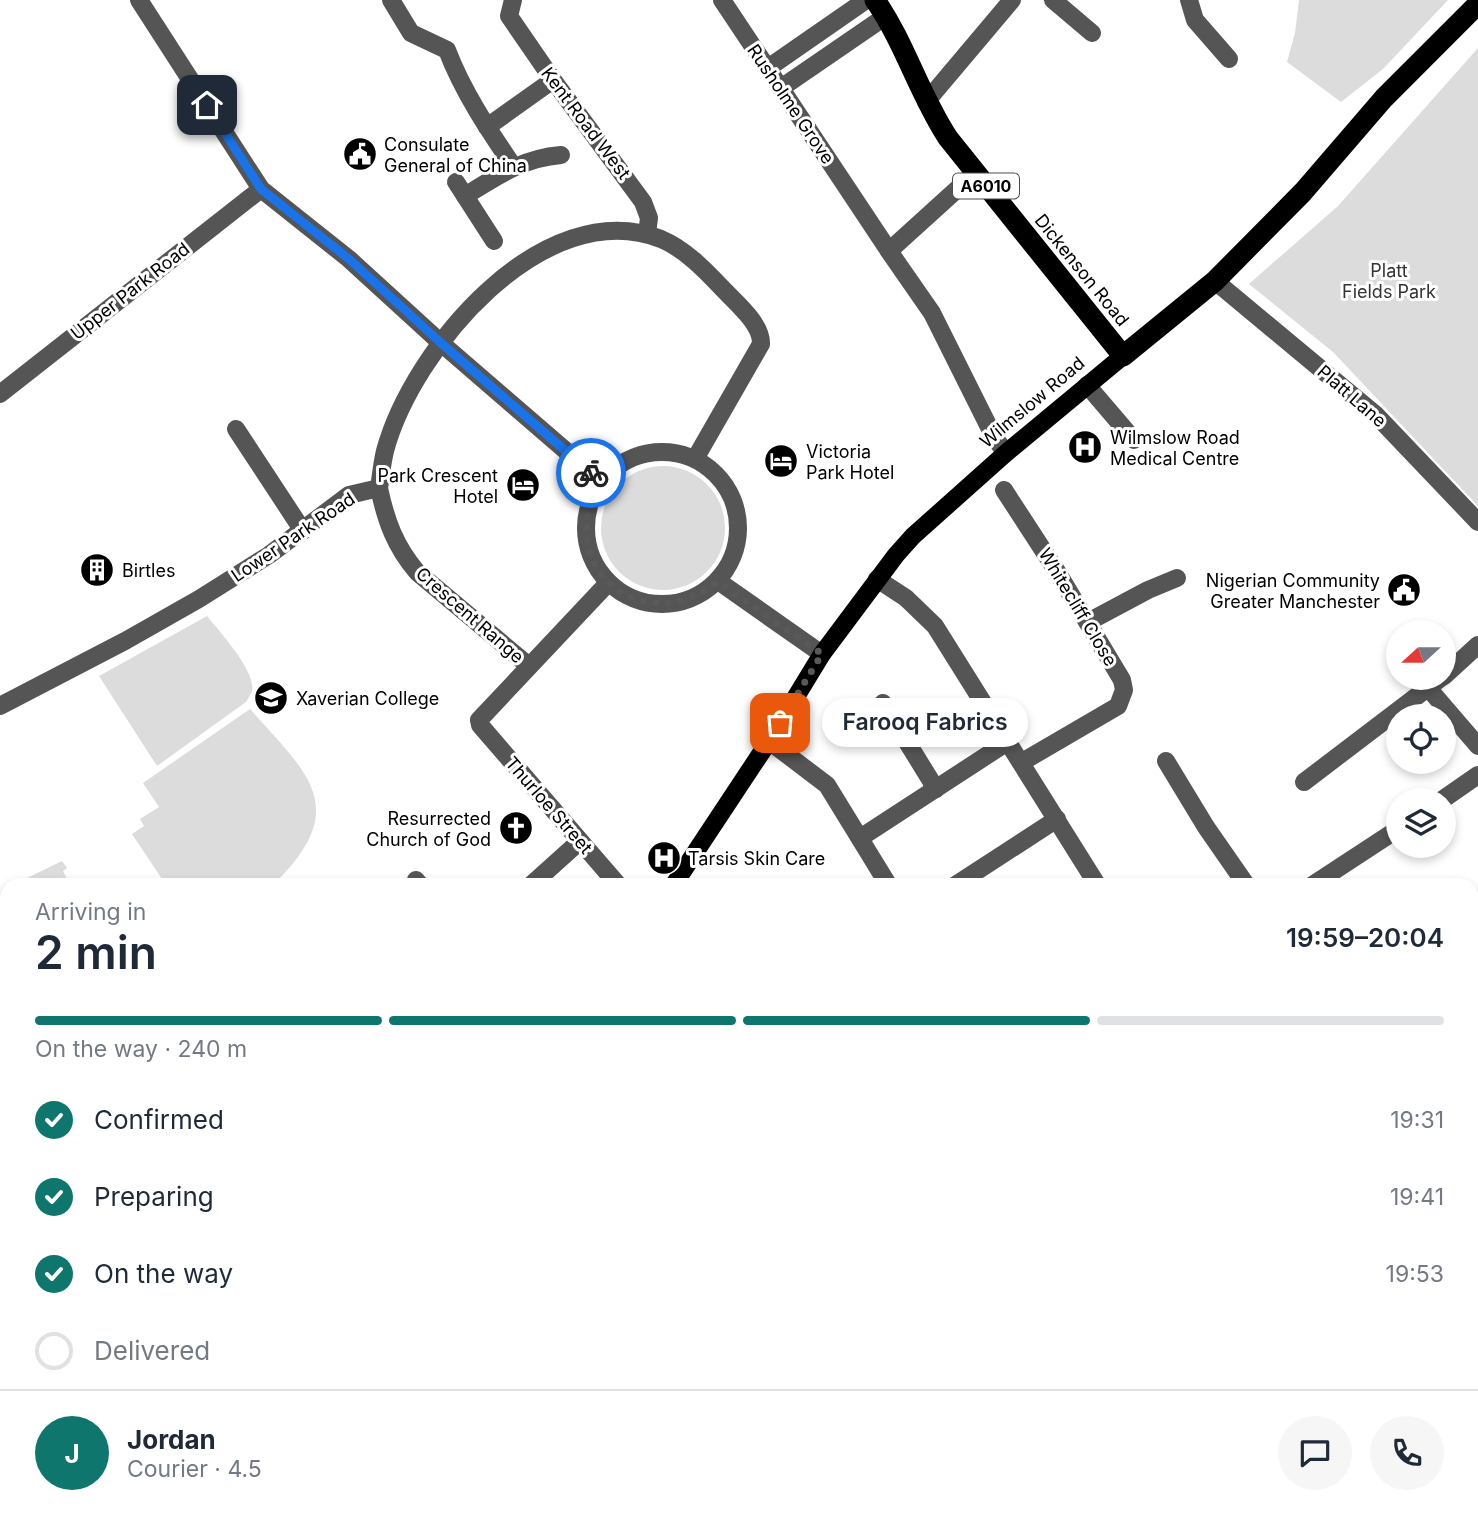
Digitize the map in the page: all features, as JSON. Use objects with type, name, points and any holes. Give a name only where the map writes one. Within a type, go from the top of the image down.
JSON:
[{"type":"highway","name":"Wilmslow Road","points":[[1123,356],[1215,281],[1303,192],[1384,99],[1478,4]]},
{"type":"highway","name":"Dickenson Road","points":[[881,8],[905,51],[926,102],[948,138],[1123,356]]},
{"type":"main road","name":"Wilmslow Road","points":[[678,878],[769,741],[822,654],[877,579],[913,536],[1006,453],[1123,356]]},
{"type":"street","points":[[139,0],[261,189],[349,259],[441,343],[602,482]]},
{"type":"street","points":[[391,0],[411,33],[447,50],[457,76],[513,166]]},
{"type":"street","name":"Rusholme Grove","points":[[722,0],[932,313],[996,441],[1006,453]]},
{"type":"street","points":[[768,68],[866,0]]},
{"type":"street","points":[[926,102],[1012,0]]},
{"type":"street","points":[[1053,0],[1092,33]]},
{"type":"street","points":[[1189,0],[1195,20],[1229,59]]},
{"type":"street","name":"Kent Road West","points":[[511,8],[553,80],[643,202],[649,218],[648,234]]},
{"type":"street","points":[[781,88],[881,8]]},
{"type":"street","points":[[487,127],[553,80]]},
{"type":"street","points":[[494,241],[461,189],[513,166],[561,155]]},
{"type":"street","points":[[889,250],[975,173]]},
{"type":"street","name":"Upper Park Road","points":[[0,394],[261,189]]},
{"type":"street","points":[[379,488],[385,451],[398,416],[418,379],[441,343],[490,288],[547,249],[609,231],[648,234],[679,248],[702,268],[751,321],[761,336],[761,344],[695,459]]},
{"type":"street","name":"Platt Lane","points":[[1215,281],[1376,415],[1478,523]]},
{"type":"street","points":[[1087,385],[1134,439]]},
{"type":"street","points":[[236,429],[303,531]]},
{"type":"street","points":[[678,453],[695,459],[714,471],[733,499],[737,514],[734,548],[718,582],[691,597],[670,603],[648,603],[608,583],[596,569],[588,552],[585,536],[586,518],[592,498],[602,482],[626,462],[645,454],[678,453]]},
{"type":"street","name":"Lower Park Road","points":[[0,706],[200,599],[303,531],[349,495],[379,488]]},
{"type":"street","name":"Crescent Range","points":[[379,488],[386,520],[403,555],[417,572],[528,666]]},
{"type":"street","name":"Whitecliff Close","points":[[1004,490],[1088,622],[1122,680],[1124,690],[1118,706],[1022,762]]},
{"type":"street","points":[[1088,622],[1177,578]]},
{"type":"street","points":[[877,579],[906,598],[935,625],[1093,878]]},
{"type":"street","points":[[718,582],[822,654]]},
{"type":"street","name":"Crescent Range","points":[[480,725],[481,716],[608,583]]},
{"type":"street","points":[[1456,665],[1478,645]]},
{"type":"street","points":[[1304,782],[1426,690]]},
{"type":"street","points":[[1444,690],[1478,746]]},
{"type":"street","points":[[883,703],[936,789]]},
{"type":"street","name":"Thurloe Street","points":[[480,725],[612,878]]},
{"type":"street","points":[[769,741],[827,785],[884,878]]},
{"type":"street","points":[[860,838],[1009,741]]},
{"type":"street","points":[[1166,761],[1206,827],[1241,878]]},
{"type":"street","points":[[1456,791],[1478,775]]},
{"type":"street","points":[[966,878],[1057,819]]},
{"type":"street","points":[[1323,878],[1386,837]]},
{"type":"street","points":[[539,878],[580,841]]},
{"type":"green space","points":[[1299,0],[1448,0],[1383,69],[1341,102],[1287,62],[1295,33]]},
{"type":"green space","name":"Platt Fields Park","points":[[1478,48],[1478,506],[1333,352],[1249,284],[1338,206]]},
{"type":"green space","points":[[663,466],[687,471],[707,484],[720,504],[725,528],[720,552],[707,572],[687,585],[663,590],[639,585],[619,572],[606,552],[601,528],[606,504],[619,484],[639,471]]},
{"type":"green space","points":[[207,616],[243,663],[249,674],[252,692],[246,702],[157,766],[99,676]]},
{"type":"green space","points":[[250,709],[304,773],[313,793],[316,813],[311,834],[297,858],[279,878],[161,878],[132,834],[144,826],[140,819],[159,807],[143,783]]},
{"type":"green space","points":[[62,861],[67,868],[63,871],[66,878],[27,878]]},
{"type":"way so far","points":[[591,473],[602,482],[592,498],[586,518],[585,536],[588,552],[596,569],[608,583],[648,603],[670,603],[691,597],[718,582],[822,654],[780,723]]},
{"type":"place","name":"Consulate General of China","points":[[360,154]]},
{"type":"place","name":"Wilmslow Road Medical Centre","points":[[1085,447]]},
{"type":"place","name":"Victoria Park Hotel","points":[[781,461]]},
{"type":"place","name":"Park Crescent Hotel","points":[[523,485]]},
{"type":"place","name":"Birtles","points":[[97,570]]},
{"type":"place","name":"Nigerian Community Greater Manchester","points":[[1404,590]]},
{"type":"place","name":"Xaverian College","points":[[271,698]]},
{"type":"place","name":"Farooq Fabrics","points":[[780,723]]},
{"type":"place","name":"Resurrected Church of God","points":[[516,828]]},
{"type":"place","name":"Tarsis Skin Care","points":[[664,858]]},
{"type":"route","points":[[207,105],[261,189],[349,259],[591,473]]}]
